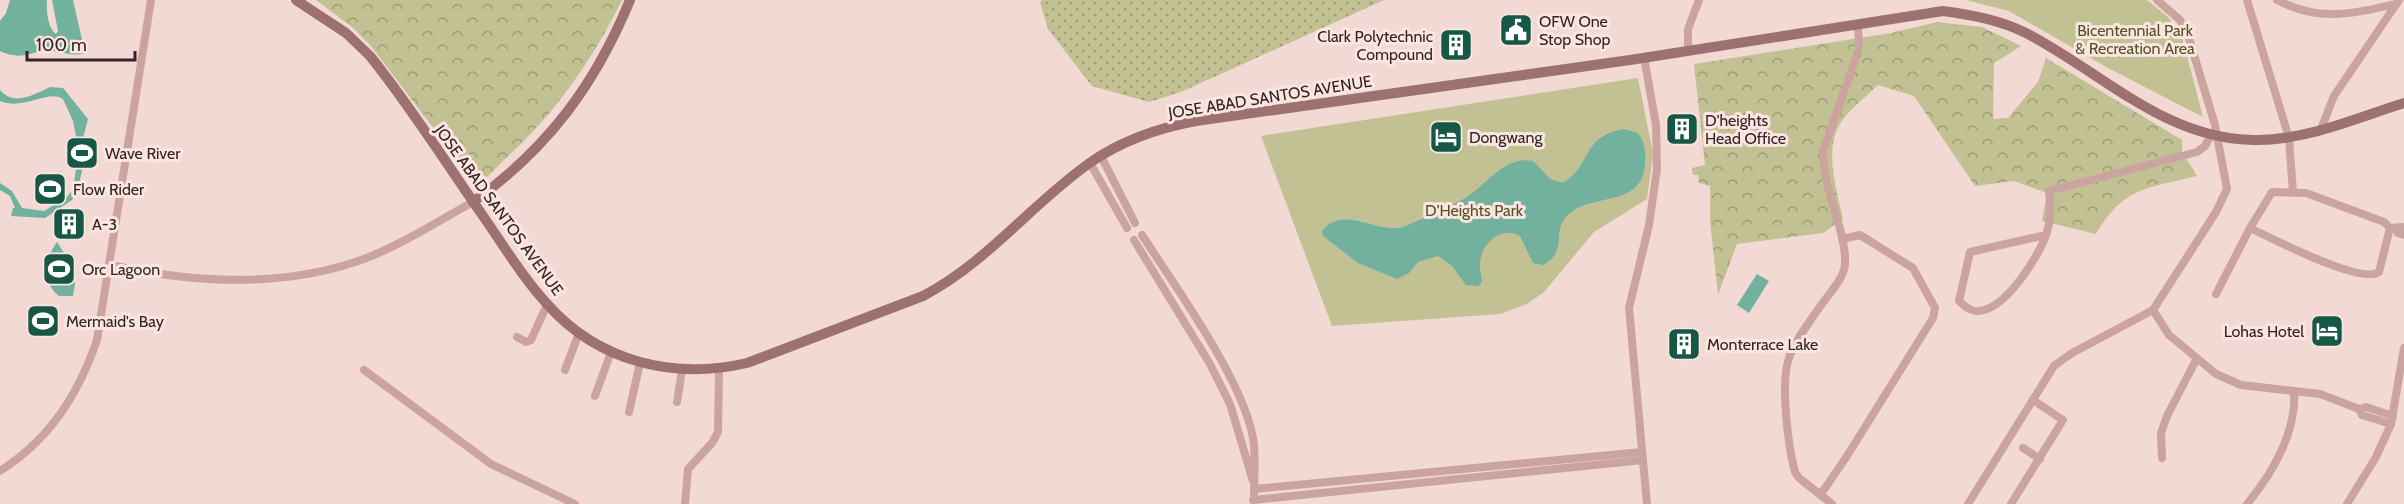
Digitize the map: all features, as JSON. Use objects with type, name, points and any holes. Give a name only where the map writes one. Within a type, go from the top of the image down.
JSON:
[{"type":"main road","name":"JOSE ABAD SANTOS AVENUE","points":[[296,0],[346,33],[370,56],[547,305],[579,333],[611,352],[640,363],[682,370],[719,370],[790,348],[896,308],[944,285],[981,258],[1090,163],[1149,132],[1196,121],[1943,12],[1966,14],[2004,24],[2027,34],[2164,119],[2214,135],[2253,140],[2289,138],[2404,103]]},
{"type":"main road","points":[[473,202],[522,165],[564,117],[602,59],[630,0]]},
{"type":"street","points":[[0,471],[39,442],[72,399],[86,371],[97,340],[111,265],[152,0]]},
{"type":"street","points":[[1688,49],[1688,29],[1699,0]]},
{"type":"street","points":[[1968,504],[2054,366],[2072,353],[2153,310],[2216,212],[2227,189],[2183,25],[2157,0]]},
{"type":"street","points":[[2247,0],[2289,138],[2293,192]]},
{"type":"street","points":[[2277,0],[2299,10],[2331,16],[2347,15],[2397,2]]},
{"type":"street","points":[[2321,129],[2334,96],[2397,2]]},
{"type":"street","points":[[1832,504],[1799,478],[1795,472],[1790,443],[1786,376],[1789,359],[1804,329],[1841,276],[1845,265],[1842,239],[1829,192],[1823,152],[1859,49],[1857,25]]},
{"type":"street","points":[[1644,57],[1656,125],[1657,169],[1649,225],[1629,308],[1647,504]]},
{"type":"street","points":[[2046,235],[1970,252],[1959,301],[1969,309],[1980,311],[2001,300],[2034,262],[2046,235],[2051,210],[2049,191],[2197,152],[2214,135]]},
{"type":"street","points":[[1101,156],[1135,223]]},
{"type":"street","points":[[1090,163],[1127,228]]},
{"type":"street","points":[[2216,294],[2268,195],[2272,192],[2293,192],[2320,198],[2384,222],[2397,228],[2398,233],[2404,235]]},
{"type":"street","points":[[111,265],[154,274],[223,279],[305,275],[366,258],[473,202]]},
{"type":"street","points":[[2250,228],[2329,265],[2371,276],[2379,272],[2397,228]]},
{"type":"street","points":[[1142,235],[1219,359],[1246,412],[1253,437],[1253,502],[1643,456]]},
{"type":"street","points":[[1821,494],[1933,318],[1935,308],[1913,268],[1860,235],[1842,239]]},
{"type":"street","points":[[1134,240],[1210,364],[1230,404],[1254,486]]},
{"type":"street","points":[[517,337],[526,342],[531,340],[547,305]]},
{"type":"street","points":[[2153,310],[2169,335],[2196,360],[2216,374],[2241,385],[2320,394],[2359,409],[2362,415],[2392,420]]},
{"type":"street","points":[[565,370],[579,333]]},
{"type":"street","points":[[2347,504],[2376,457],[2401,400],[2404,348]]},
{"type":"street","points":[[595,396],[611,352]]},
{"type":"street","points":[[2162,458],[2161,433],[2167,416],[2196,360]]},
{"type":"street","points":[[629,412],[640,363]]},
{"type":"street","points":[[364,370],[491,464],[575,504]]},
{"type":"street","points":[[677,402],[682,370]]},
{"type":"street","points":[[685,504],[688,469],[712,443],[718,432],[719,370]]},
{"type":"street","points":[[2247,504],[2265,483],[2287,436],[2295,402],[2294,391]]},
{"type":"street","points":[[2011,504],[2063,420],[2033,400]]},
{"type":"street","points":[[2023,448],[2040,459]]},
{"type":"street","points":[[1254,486],[1643,456]]},
{"type":"green space","points":[[316,0],[622,0],[585,66],[555,106],[522,143],[487,177],[476,184],[371,46],[352,27]]},
{"type":"green space","points":[[1042,0],[1384,0],[1181,92],[1149,102],[1092,86],[1048,29],[1040,2]]},
{"type":"green space","name":"Bicentennial Park & Recreation Area","points":[[1966,0],[2147,0],[2168,17],[2182,37],[2203,117],[2108,68],[2009,11]]},
{"type":"green space","points":[[1937,22],[1982,27],[2021,46],[1994,63],[1993,119],[2008,118],[2038,82],[2046,58],[2182,140],[2182,152],[2197,176],[2151,187],[2127,198],[2116,207],[2096,234],[2042,221],[2047,193],[2014,181],[1975,186],[1914,96],[1878,85],[1845,117],[1836,133],[1832,157],[1833,170],[1843,219],[1823,233],[1737,244],[1718,295],[1710,221],[1710,186],[1699,183],[1698,175],[1693,175],[1692,168],[1705,165],[1694,64],[1891,33]]},
{"type":"green space","name":"D'Heights Park","points":[[1638,78],[1653,154],[1647,199],[1594,232],[1544,292],[1527,304],[1500,314],[1332,326],[1261,136]]},
{"type":"shaded area","points":[[10,0],[47,0],[48,19],[56,34],[58,31],[52,0],[73,0],[85,53],[44,51],[15,56],[0,51],[0,21],[6,13]]},
{"type":"shaded area","name":"Wave River","points":[[50,87],[63,88],[88,119],[83,138],[86,152],[78,189],[72,200],[45,218],[11,216],[15,208],[10,196],[0,190],[0,183],[12,191],[22,208],[44,211],[67,197],[73,189],[79,150],[73,121],[63,99],[50,96],[18,104],[0,101],[0,90],[12,98],[25,98]]},
{"type":"shaded area","points":[[1624,129],[1638,133],[1644,144],[1645,164],[1642,178],[1634,188],[1624,194],[1587,204],[1566,217],[1560,229],[1558,248],[1551,260],[1543,265],[1533,263],[1520,236],[1506,233],[1493,238],[1484,249],[1480,265],[1482,282],[1478,286],[1466,285],[1452,266],[1438,256],[1418,262],[1409,273],[1397,279],[1358,263],[1323,236],[1322,231],[1331,223],[1342,220],[1386,228],[1408,225],[1467,197],[1505,166],[1523,160],[1533,161],[1550,179],[1563,183],[1579,168],[1600,138]]},
{"type":"shaded area","name":"Orc Lagoon","points":[[57,242],[66,256],[64,265],[72,268],[75,284],[73,296],[59,296],[49,284],[48,262]]},
{"type":"shaded area","points":[[1757,274],[1769,281],[1749,313],[1737,305]]},
{"type":"shaded area","name":"Mermaid's Bay","points":[[45,311],[57,312],[59,315],[56,323],[39,328],[29,322],[27,318]]},
{"type":"place","name":"OFW One Stop Shop","points":[[1516,30]]},
{"type":"place","name":"Clark Polytechnic Compound","points":[[1456,45]]},
{"type":"place","name":"D'heights Head Office","points":[[1682,129]]},
{"type":"place","name":"Dongwang","points":[[1446,137]]},
{"type":"place","name":"Wave River","points":[[82,153]]},
{"type":"place","name":"Flow Rider","points":[[50,189]]},
{"type":"place","name":"A-3","points":[[69,224]]},
{"type":"place","name":"Orc Lagoon","points":[[59,269]]},
{"type":"place","name":"Mermaid's Bay","points":[[43,321]]},
{"type":"place","name":"Lohas Hotel","points":[[2327,331]]},
{"type":"place","name":"Monterrace Lake","points":[[1684,344]]}]
